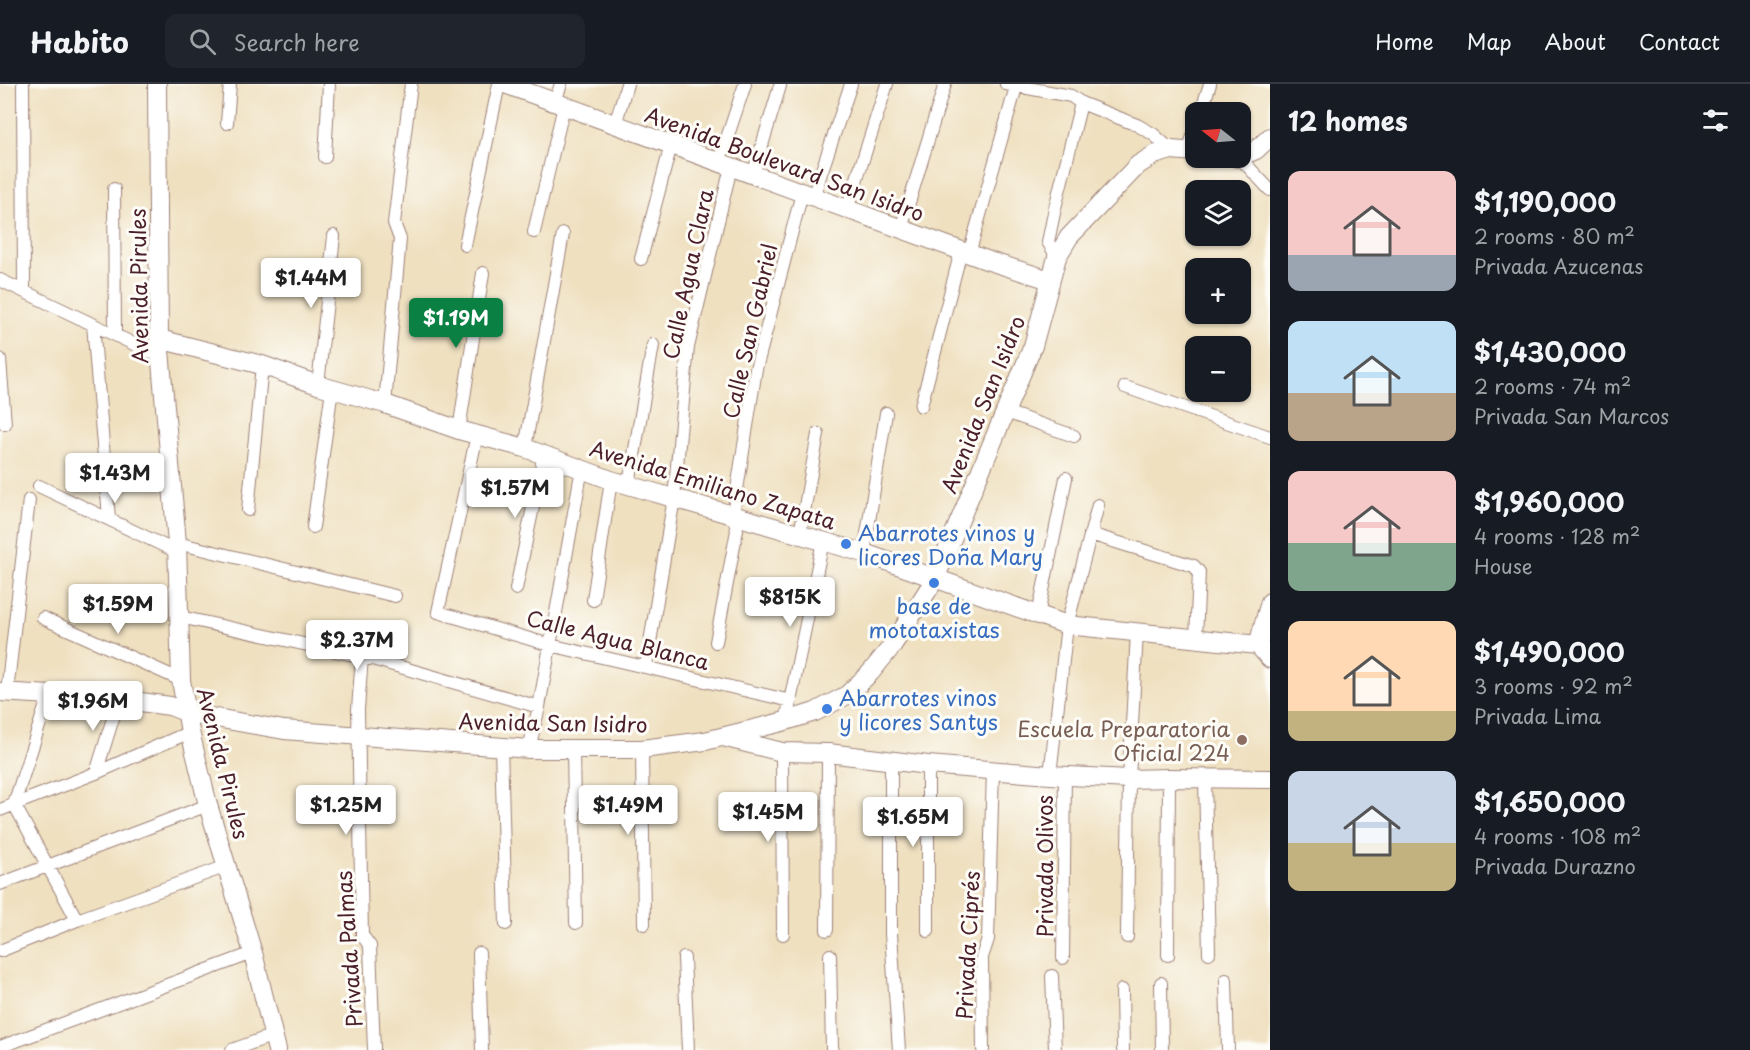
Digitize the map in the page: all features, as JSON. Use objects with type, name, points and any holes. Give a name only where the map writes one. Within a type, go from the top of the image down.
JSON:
[{"type":"main road","name":"Avenida Pirules","points":[[157,84],[160,348],[177,547],[181,680],[190,732],[208,805],[253,953],[275,1043]]},
{"type":"main road","name":"Avenida Boulevard San Isidro","points":[[516,86],[615,125],[848,210],[1050,280]]},
{"type":"main road","points":[[1251,152],[1270,137]]},
{"type":"main road","name":"Avenida San Isidro","points":[[4,692],[119,699],[170,706],[188,712],[284,730],[529,748],[642,749],[723,737],[815,712],[847,695],[872,672],[916,612],[935,579],[1033,346],[1057,257],[1069,237],[1138,165],[1154,155],[1185,151]]},
{"type":"main road","name":"Avenida Emiliano Zapata","points":[[160,348],[262,365],[459,430],[544,454],[620,482],[864,553],[1067,625],[1196,638],[1264,652]]},
{"type":"main road","points":[[1264,652],[1270,602]]},
{"type":"main road","points":[[723,737],[782,752],[828,753],[927,765],[1057,775],[1129,779],[1270,779]]},
{"type":"street","points":[[23,84],[24,291]]},
{"type":"street","points":[[227,123],[230,84]]},
{"type":"street","points":[[325,157],[329,84]]},
{"type":"street","points":[[385,405],[400,239],[394,223],[411,84]]},
{"type":"street","points":[[465,245],[499,84]]},
{"type":"street","points":[[534,232],[560,104],[561,84]]},
{"type":"street","points":[[615,125],[627,84]]},
{"type":"street","name":"Calle Agua Clara","points":[[646,666],[674,498],[688,347],[725,165],[745,84]]},
{"type":"street","name":"Calle San Gabriel","points":[[716,642],[737,530],[733,515],[756,369],[808,195],[851,84]]},
{"type":"street","points":[[848,210],[887,84]]},
{"type":"street","points":[[901,229],[945,84]]},
{"type":"street","points":[[1057,257],[1048,242],[1076,100],[1076,84]]},
{"type":"street","points":[[1204,102],[1210,84]]},
{"type":"street","points":[[921,406],[1011,85],[1076,100],[1137,125],[1185,151]]},
{"type":"street","points":[[753,175],[780,86]]},
{"type":"street","points":[[641,259],[670,145]]},
{"type":"street","points":[[1249,168],[1270,190]]},
{"type":"street","points":[[114,189],[115,333]]},
{"type":"street","points":[[525,448],[563,234]]},
{"type":"street","points":[[313,527],[325,387],[334,236]]},
{"type":"street","points":[[459,430],[483,273]]},
{"type":"street","points":[[0,280],[93,324],[160,348]]},
{"type":"street","points":[[93,324],[108,518]]},
{"type":"street","points":[[593,600],[653,345]]},
{"type":"street","points":[[0,359],[5,424]]},
{"type":"street","points":[[248,510],[262,365]]},
{"type":"street","points":[[1125,387],[1270,437]]},
{"type":"street","points":[[1006,412],[1074,436]]},
{"type":"street","points":[[864,553],[886,413]]},
{"type":"street","points":[[800,534],[818,434]]},
{"type":"street","name":"Calle Agua Blanca","points":[[477,435],[438,612],[550,645],[791,701]]},
{"type":"street","points":[[516,589],[544,454]]},
{"type":"street","points":[[529,748],[539,708],[582,468]]},
{"type":"street","points":[[1038,615],[1066,478]]},
{"type":"street","points":[[39,486],[177,547],[395,596]]},
{"type":"street","points":[[4,692],[29,500]]},
{"type":"street","name":"Privada Olivos","points":[[1063,958],[1057,775],[1067,625],[1098,505]]},
{"type":"street","points":[[1090,534],[1194,566],[1199,572],[1196,638]]},
{"type":"street","points":[[786,721],[823,541]]},
{"type":"street","points":[[180,617],[362,657],[539,708]]},
{"type":"street","points":[[43,618],[181,680]]},
{"type":"street","points":[[1127,937],[1129,779],[1137,632]]},
{"type":"street","name":"Privada Palmas","points":[[362,657],[359,693],[362,935],[370,946],[374,1050]]},
{"type":"street","points":[[49,694],[14,804],[77,920]]},
{"type":"street","points":[[96,774],[119,699]]},
{"type":"street","points":[[0,810],[96,774],[190,732]]},
{"type":"street","points":[[501,746],[506,924]]},
{"type":"street","points":[[573,749],[576,922]]},
{"type":"street","points":[[642,749],[644,924]]},
{"type":"street","points":[[782,752],[783,934]]},
{"type":"street","points":[[827,930],[828,753]]},
{"type":"street","points":[[891,760],[891,934],[899,1050]]},
{"type":"street","points":[[927,765],[927,931]]},
{"type":"street","name":"Privada Ciprés","points":[[983,1050],[982,957],[988,939],[993,770]]},
{"type":"street","points":[[1168,955],[1169,778]]},
{"type":"street","points":[[1205,779],[1209,953]]},
{"type":"street","points":[[0,884],[208,805]]},
{"type":"street","points":[[0,951],[77,920],[227,866]]},
{"type":"street","points":[[0,1047],[21,1046],[253,953]]},
{"type":"street","points":[[479,953],[482,1050]]},
{"type":"street","points":[[830,954],[832,1050]]},
{"type":"street","points":[[684,958],[688,1050]]},
{"type":"street","points":[[1052,976],[1055,1050]]},
{"type":"street","points":[[1226,980],[1228,1050]]},
{"type":"street","points":[[1161,983],[1162,1050]]},
{"type":"street","points":[[1122,990],[1123,1050]]},
{"type":"street","points":[[232,1050],[275,1043]]},
{"type":"place","name":"Abarrotes vinos y licores Doña Mary","points":[[846,544]]},
{"type":"place","name":"base de mototaxistas","points":[[934,583]]},
{"type":"place","name":"Abarrotes vinos y licores Santys","points":[[827,709]]},
{"type":"place","name":"Escuela Preparatoria Oficial 224","points":[[1242,740]]}]
